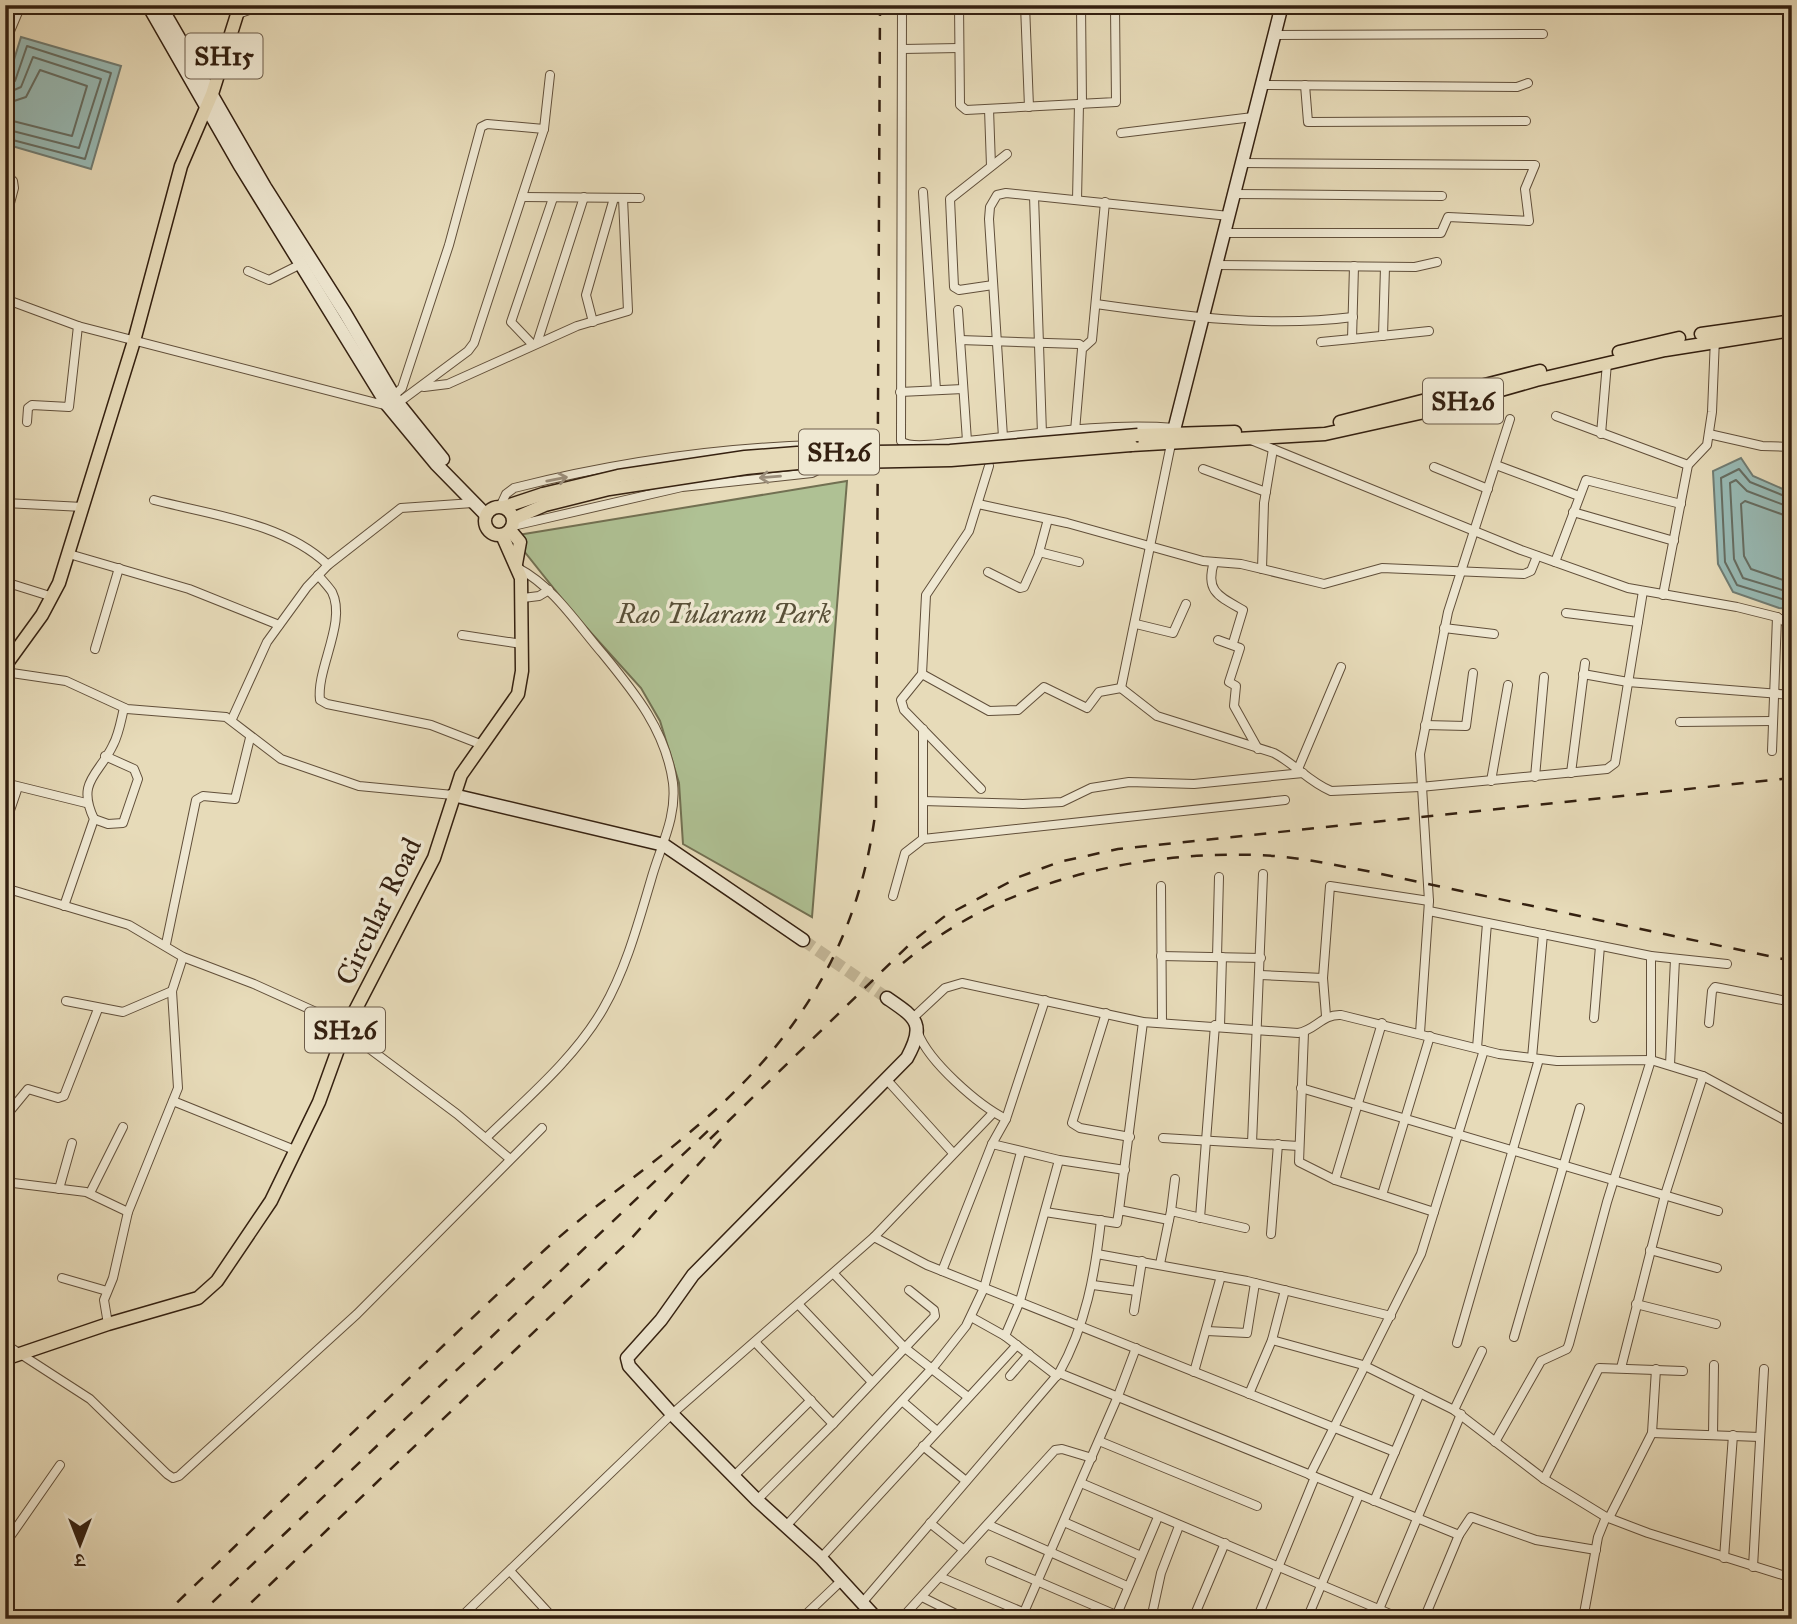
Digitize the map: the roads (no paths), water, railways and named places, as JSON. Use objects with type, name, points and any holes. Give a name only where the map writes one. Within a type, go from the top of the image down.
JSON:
[{"type":"main road","name":"SH15","points":[[206,106],[239,9]]},
{"type":"main road","points":[[5,666],[53,597],[69,554],[134,341],[181,166],[206,106]]},
{"type":"main road","name":"SH26","points":[[495,510],[544,500],[654,469],[745,457],[797,453],[950,451],[1326,425],[1536,372],[1792,321]]},
{"type":"main road","name":"SH26","points":[[1173,436],[1250,439],[1325,434],[1420,413],[1715,336],[1792,330]]},
{"type":"main road","name":"SH26","points":[[509,528],[544,500]]},
{"type":"main road","points":[[495,510],[509,528],[493,534],[487,528],[495,510]]},
{"type":"main road","name":"Circular Road","points":[[5,1359],[108,1324],[187,1302],[209,1290],[271,1201],[297,1151],[345,1030],[426,878],[453,795],[480,744],[518,694],[523,645],[523,598],[517,566],[520,542],[509,528]]},
{"type":"street","points":[[5,43],[21,5]]},
{"type":"street","points":[[148,5],[206,106]]},
{"type":"street","points":[[160,5],[212,94]]},
{"type":"street","points":[[239,9],[263,5]]},
{"type":"street","points":[[902,5],[900,392],[903,443],[967,441],[1075,431],[1173,436]]},
{"type":"street","points":[[959,5],[961,107],[989,108],[1117,101],[1115,8]]},
{"type":"street","points":[[1026,5],[1028,107]]},
{"type":"street","points":[[1077,200],[1081,5]]},
{"type":"street","points":[[1121,688],[1173,436],[1282,5]]},
{"type":"street","points":[[1273,35],[1543,34]]},
{"type":"street","points":[[903,49],[958,48]]},
{"type":"street","points":[[5,299],[78,326],[134,341],[391,401],[422,387],[472,347],[544,129],[550,75]]},
{"type":"street","points":[[1261,85],[1517,87],[1528,83]]},
{"type":"street","points":[[1305,85],[1308,122],[1526,121]]},
{"type":"street","name":"SH15","points":[[212,94],[391,401],[495,510]]},
{"type":"street","name":"SH15","points":[[206,106],[301,264],[391,401],[473,503],[495,510]]},
{"type":"street","points":[[989,108],[991,166]]},
{"type":"street","points":[[1121,133],[1253,117]]},
{"type":"street","points":[[391,401],[402,388],[445,258],[481,127],[487,124],[544,129]]},
{"type":"street","points":[[993,285],[959,290],[954,287],[950,204],[953,195],[1007,154]]},
{"type":"street","points":[[1225,233],[1441,233],[1448,217],[1529,221],[1525,189],[1535,165],[1242,163]]},
{"type":"street","points":[[5,174],[13,181]]},
{"type":"street","points":[[13,181],[23,177]]},
{"type":"street","points":[[5,222],[13,181]]},
{"type":"street","points":[[923,192],[936,390]]},
{"type":"street","points":[[1003,438],[989,219],[992,201],[1006,193],[1229,216]]},
{"type":"street","points":[[1234,194],[1442,195]]},
{"type":"street","points":[[1034,196],[1042,434]]},
{"type":"street","points":[[522,197],[640,198]]},
{"type":"street","points":[[535,344],[584,197]]},
{"type":"street","points":[[535,344],[514,328],[512,319],[553,198]]},
{"type":"street","points":[[422,387],[448,384],[535,344],[628,311],[618,198]]},
{"type":"street","points":[[593,322],[586,295],[618,198]]},
{"type":"street","points":[[1075,431],[1083,347],[1092,340],[1105,202]]},
{"type":"street","points":[[1217,265],[1415,267],[1437,262]]},
{"type":"street","points":[[248,271],[269,280],[301,264]]},
{"type":"street","points":[[1352,339],[1354,266]]},
{"type":"street","points":[[1383,336],[1385,267]]},
{"type":"street","points":[[1096,304],[1203,319],[1322,321],[1353,317]]},
{"type":"street","points":[[958,310],[967,441]]},
{"type":"street","points":[[27,422],[32,405],[69,407],[78,326]]},
{"type":"street","points":[[1321,342],[1429,331]]},
{"type":"street","points":[[1663,595],[1688,466],[1707,444],[1715,336]]},
{"type":"street","points":[[960,340],[1040,340],[1077,343],[1083,347]]},
{"type":"street","points":[[1601,434],[1607,363]]},
{"type":"street","points":[[900,392],[963,389]]},
{"type":"street","points":[[1556,416],[1688,466]]},
{"type":"street","points":[[1420,1033],[1429,911],[1420,788],[1425,725],[1444,628],[1510,419]]},
{"type":"street","points":[[1232,432],[1537,556],[1643,591],[1737,607],[1777,617],[1792,626]]},
{"type":"street","points":[[1709,434],[1762,446],[1792,447]]},
{"type":"street","points":[[495,510],[506,494],[514,488],[718,449],[816,444],[827,448],[830,457],[826,466],[807,474],[682,486],[509,528]]},
{"type":"street","points":[[1262,569],[1266,492],[1273,449]]},
{"type":"street","points":[[1496,465],[1579,496]]},
{"type":"street","points":[[981,789],[904,710],[901,700],[922,674],[924,599],[958,548],[978,504],[989,466]]},
{"type":"street","points":[[1434,467],[1488,489]]},
{"type":"street","points":[[1203,469],[1266,492]]},
{"type":"street","points":[[1555,562],[1587,480],[1681,504]]},
{"type":"street","points":[[154,500],[265,529],[308,548],[328,565]]},
{"type":"street","points":[[5,503],[83,507]]},
{"type":"street","points":[[232,719],[256,661],[279,625],[328,565],[401,508],[473,503]]},
{"type":"street","points":[[978,504],[1048,519],[1214,562],[1262,569],[1324,584],[1382,568],[1524,574],[1531,571],[1537,556]]},
{"type":"street","points":[[1573,512],[1674,541]]},
{"type":"street","points":[[988,572],[1023,588],[1040,552],[1048,519]]},
{"type":"street","points":[[1040,552],[1079,562]]},
{"type":"street","points":[[69,554],[189,589],[279,625]]},
{"type":"street","points":[[1214,562],[1209,579],[1211,585],[1224,600],[1243,610],[1233,643]]},
{"type":"street","points":[[485,1138],[540,1086],[603,1010],[631,946],[672,813],[673,783],[656,727],[637,695],[549,590],[517,566]]},
{"type":"street","points":[[95,649],[119,568]]},
{"type":"street","points":[[318,575],[332,592],[334,602],[333,630],[320,700],[327,704],[431,725],[480,744]]},
{"type":"street","points":[[5,582],[53,597]]},
{"type":"street","points":[[523,598],[539,596],[549,590]]},
{"type":"street","points":[[922,674],[989,711],[1018,710],[1044,687],[1087,708],[1100,692],[1121,688],[1157,716],[1281,757],[1331,791],[1420,788],[1571,773],[1613,767],[1643,591]]},
{"type":"street","points":[[1136,624],[1174,633],[1186,604]]},
{"type":"street","points":[[1566,613],[1638,622]]},
{"type":"street","points":[[1772,751],[1772,692],[1777,617]]},
{"type":"street","points":[[1444,628],[1494,634]]},
{"type":"street","points":[[462,635],[523,645]]},
{"type":"street","points":[[1218,640],[1233,643],[1240,650],[1229,680],[1236,686],[1233,704],[1258,749]]},
{"type":"street","points":[[1571,773],[1585,663]]},
{"type":"street","points":[[1301,771],[1341,667]]},
{"type":"street","points":[[5,673],[66,681],[124,708],[232,719],[250,737],[281,759],[359,786],[453,795],[664,845],[803,940]]},
{"type":"street","points":[[1425,725],[1466,726],[1473,673]]},
{"type":"street","points":[[1583,674],[1628,682],[1792,695]]},
{"type":"street","points":[[1535,776],[1544,677]]},
{"type":"street","points":[[1491,780],[1508,685]]},
{"type":"street","points":[[105,756],[134,769],[138,779],[123,823],[108,824],[94,819],[86,803],[96,768],[115,742],[124,708]]},
{"type":"street","points":[[1680,722],[1772,721]]},
{"type":"street","points":[[923,729],[923,839]]},
{"type":"street","points":[[166,944],[196,800],[203,796],[235,799],[250,737]]},
{"type":"street","points":[[923,801],[1023,804],[1062,802],[1091,788],[1129,782],[1194,784],[1301,771]]},
{"type":"street","points":[[5,783],[86,803]]},
{"type":"street","points":[[5,825],[18,788]]},
{"type":"street","points":[[893,896],[905,853],[923,839],[1285,800]]},
{"type":"street","points":[[64,906],[94,819]]},
{"type":"street","points":[[1252,1143],[1263,874]]},
{"type":"street","points":[[1200,1218],[1218,1026],[1219,877]]},
{"type":"street","points":[[1161,886],[1162,1022]]},
{"type":"street","points":[[1326,1016],[1323,978],[1330,886],[1429,901]]},
{"type":"street","points":[[5,888],[129,925],[166,944],[183,957],[303,1006],[345,1030],[510,1159]]},
{"type":"street","points":[[1429,911],[1651,956],[1727,964]]},
{"type":"street","points":[[1257,1619],[1332,1427],[1421,1254],[1459,1136],[1480,1049],[1487,923]]},
{"type":"street","points":[[1457,1343],[1535,1058],[1543,934]]},
{"type":"street","points":[[1594,1018],[1600,946]]},
{"type":"street","points":[[1161,956],[1261,958]]},
{"type":"street","points":[[1495,1442],[1542,1361],[1567,1349],[1569,1344],[1614,1180],[1651,1060],[1651,956]]},
{"type":"street","points":[[108,1324],[104,1300],[128,1212],[173,1101],[179,1074],[172,991],[183,957]]},
{"type":"street","points":[[1670,1065],[1675,959]]},
{"type":"street","points":[[1260,975],[1323,978]]},
{"type":"street","points":[[914,1017],[945,988],[955,984],[980,986],[1143,1022],[1304,1032],[1326,1016],[1341,1015],[1480,1049],[1535,1058],[1651,1060],[1703,1076],[1792,1124]]},
{"type":"street","points":[[1709,1023],[1712,991],[1715,987],[1792,1002]]},
{"type":"street","points":[[66,1001],[123,1012],[172,991]]},
{"type":"street","points":[[887,998],[914,1017],[918,1033],[931,1057],[993,1112],[1006,1119]]},
{"type":"street","points":[[942,1271],[992,1144],[1006,1119],[1045,1000]]},
{"type":"street","points":[[5,1117],[28,1089],[58,1098],[64,1096],[98,1009]]},
{"type":"street","points":[[1105,1013],[1072,1123],[1080,1128],[1130,1137]]},
{"type":"street","points":[[1045,1212],[1117,1223],[1143,1022]]},
{"type":"street","points":[[1335,1180],[1382,1023]]},
{"type":"street","points":[[1304,1032],[1299,1163],[1335,1180],[1434,1212]]},
{"type":"street","points":[[877,1619],[821,1558],[757,1500],[672,1414],[629,1366],[629,1353],[661,1320],[692,1275],[907,1058],[918,1033]]},
{"type":"street","points":[[1382,1195],[1430,1036]]},
{"type":"street","points":[[1621,1367],[1665,1195],[1703,1076]]},
{"type":"street","points":[[887,1080],[953,1153]]},
{"type":"street","points":[[1301,1088],[1718,1210]]},
{"type":"street","points":[[173,1101],[297,1151]]},
{"type":"street","points":[[1514,1337],[1561,1165],[1580,1108]]},
{"type":"street","points":[[459,1619],[672,1414],[874,1237],[993,1112]]},
{"type":"street","points":[[90,1193],[123,1127]]},
{"type":"street","points":[[5,1344],[90,1399],[167,1474],[173,1478],[179,1476],[357,1314],[542,1128]]},
{"type":"street","points":[[1163,1138],[1298,1146]]},
{"type":"street","points":[[59,1189],[72,1143]]},
{"type":"street","points":[[992,1144],[1059,1160],[1125,1170]]},
{"type":"street","points":[[1271,1234],[1278,1144]]},
{"type":"street","points":[[786,1526],[931,1369],[971,1317],[984,1288],[1021,1152]]},
{"type":"street","points":[[1005,1336],[1020,1301],[1059,1160]]},
{"type":"street","points":[[1160,1265],[1174,1179]]},
{"type":"street","points":[[5,1182],[90,1193],[128,1212]]},
{"type":"street","points":[[1119,1210],[1200,1218],[1245,1228]]},
{"type":"street","points":[[862,1603],[1058,1375],[1080,1326],[1093,1285],[1101,1220]]},
{"type":"street","points":[[874,1237],[942,1271],[1395,1452]]},
{"type":"street","points":[[1650,1250],[1717,1268]]},
{"type":"street","points":[[1097,1254],[1255,1283],[1391,1316]]},
{"type":"street","points":[[1134,1311],[1142,1261]]},
{"type":"street","points":[[834,1274],[905,1348],[968,1397]]},
{"type":"street","points":[[1194,1372],[1221,1276]]},
{"type":"street","points":[[62,1278],[107,1291]]},
{"type":"street","points":[[1207,1331],[1247,1333],[1255,1283]]},
{"type":"street","points":[[1093,1285],[1137,1291]]},
{"type":"street","points":[[757,1500],[834,1424],[935,1312],[909,1290]]},
{"type":"street","points":[[1249,1394],[1272,1340],[1284,1290]]},
{"type":"street","points":[[1636,1304],[1716,1324]]},
{"type":"street","points":[[799,1305],[872,1382]]},
{"type":"street","points":[[971,1317],[1005,1336],[1058,1375],[1118,1396],[1459,1535]]},
{"type":"street","points":[[1272,1340],[1363,1365],[1457,1412],[1544,1479],[1607,1517],[1724,1558],[1792,1578]]},
{"type":"street","points":[[755,1342],[834,1424]]},
{"type":"street","points":[[821,1558],[1017,1345]]},
{"type":"street","points":[[1022,1616],[1092,1458],[1136,1348]]},
{"type":"street","points":[[1375,1619],[1482,1351]]},
{"type":"street","points":[[1010,1376],[1029,1354]]},
{"type":"street","points":[[1713,1434],[1714,1365]]},
{"type":"street","points":[[1544,1479],[1595,1373],[1605,1367],[1683,1371]]},
{"type":"street","points":[[1583,1619],[1596,1549],[1607,1517],[1652,1433],[1656,1369]]},
{"type":"street","points":[[1753,1567],[1764,1369]]},
{"type":"street","points":[[1374,1501],[1420,1393]]},
{"type":"street","points":[[734,1475],[811,1400]]},
{"type":"street","points":[[902,1401],[937,1431]]},
{"type":"street","points":[[1652,1433],[1760,1437]]},
{"type":"street","points":[[1724,1558],[1733,1435]]},
{"type":"street","points":[[1099,1441],[1257,1506]]},
{"type":"street","points":[[923,1446],[966,1481]]},
{"type":"street","points":[[901,1619],[1055,1450],[1062,1449],[1092,1458]]},
{"type":"street","points":[[5,1544],[60,1465]]},
{"type":"street","points":[[1081,1483],[1179,1526],[1280,1565],[1402,1619]]},
{"type":"street","points":[[1307,1619],[1359,1495]]},
{"type":"street","points":[[990,1561],[1116,1617],[1158,1517]]},
{"type":"street","points":[[1424,1619],[1459,1535],[1471,1517],[1536,1539],[1596,1549]]},
{"type":"street","points":[[1064,1522],[1141,1556]]},
{"type":"street","points":[[930,1523],[964,1550]]},
{"type":"street","points":[[989,1525],[1128,1586]]},
{"type":"street","points":[[1151,1619],[1161,1573],[1179,1526]]},
{"type":"street","points":[[1193,1619],[1225,1543]]},
{"type":"street","points":[[510,1571],[554,1619]]},
{"type":"street","points":[[940,1577],[1022,1616],[1039,1619]]},
{"type":"street","points":[[801,1619],[841,1581]]},
{"type":"street","points":[[922,1597],[966,1619]]},
{"type":"water","points":[[21,37],[121,66],[91,169],[5,144],[5,89]]},
{"type":"water","points":[[1741,458],[1753,476],[1792,493],[1792,609],[1779,608],[1733,592],[1718,564],[1713,471]]},
{"type":"tunnel","points":[[803,940],[887,998]]},
{"type":"railway","points":[[160,1619],[537,1257],[733,1094],[794,1023],[819,985],[839,944],[856,902],[868,856],[876,807],[880,5]]},
{"type":"railway","points":[[710,1139],[913,941],[945,916],[1019,877],[1059,862],[1118,849],[1792,778]]},
{"type":"railway","points":[[903,963],[940,935],[981,912],[1024,893],[1115,866],[1209,855],[1270,856],[1367,871],[1792,961]]},
{"type":"railway","points":[[195,1619],[713,1126]]},
{"type":"railway","points":[[234,1619],[628,1242],[724,1136]]},
{"type":"park label","name":"Rao Tularam Park","points":[[724,613]]}]
